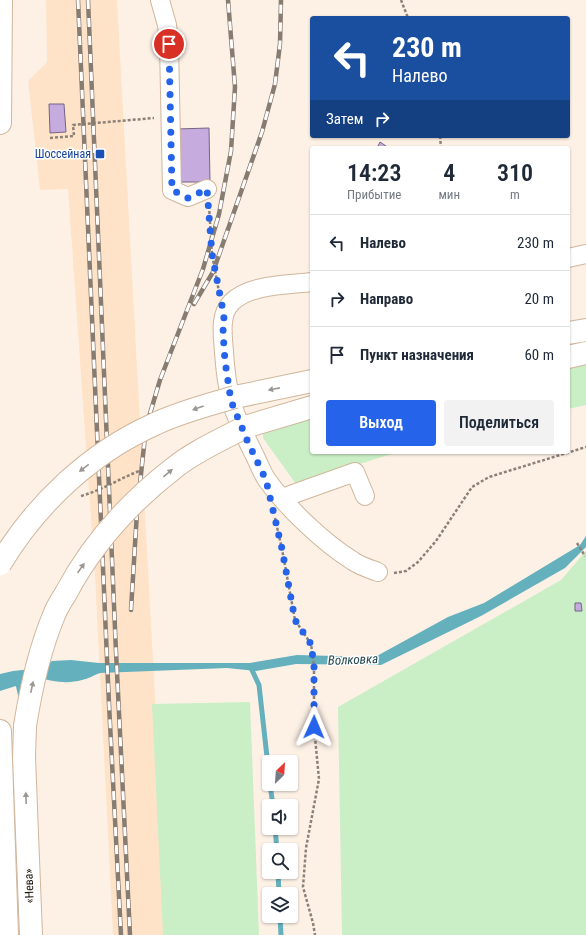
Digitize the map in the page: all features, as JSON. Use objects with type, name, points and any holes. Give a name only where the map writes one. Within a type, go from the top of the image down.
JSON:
[{"type":"highway","points":[[0,123],[1,0]]},
{"type":"highway","points":[[570,334],[586,330]]},
{"type":"highway","points":[[570,357],[586,354]]},
{"type":"highway","points":[[0,564],[12,544],[43,506],[67,481],[102,454],[134,434],[156,423],[204,406],[235,397],[310,381]]},
{"type":"highway","name":"«Нева»","points":[[31,935],[24,757],[25,726],[31,688],[40,653],[55,614],[74,577],[98,542],[118,519],[143,494],[174,468],[198,452],[245,427],[310,408]]},
{"type":"highway","name":"«Нева»","points":[[0,731],[7,935]]},
{"type":"lane","points":[[160,0],[167,25],[171,116],[172,190],[188,198],[207,189]]},
{"type":"lane","points":[[570,258],[586,254]]},
{"type":"lane","points":[[310,282],[261,288],[240,295],[230,304],[224,316],[223,332],[225,361],[231,401],[247,440],[278,504],[295,513],[354,562],[378,572]]},
{"type":"lane","points":[[278,504],[354,472],[366,496]]},
{"type":"path","points":[[401,0],[407,16]]},
{"type":"path","points":[[50,138],[74,136],[73,125],[171,116]]},
{"type":"path","points":[[207,189],[212,254],[224,316]]},
{"type":"path","points":[[570,452],[586,447]]},
{"type":"path","points":[[378,572],[392,574],[406,571],[418,562],[436,541],[472,487],[488,477],[563,454]]},
{"type":"path","points":[[74,498],[100,490],[114,481],[141,470]]},
{"type":"path","points":[[278,504],[282,549],[295,620],[311,644],[314,666],[314,727],[318,779],[306,848],[303,887],[315,935]]},
{"type":"path","points":[[577,543],[585,556]]},
{"type":"shaded area","points":[[46,0],[117,0],[168,935],[113,935],[95,576],[68,189],[40,190],[28,81],[47,62]]},
{"type":"green space","points":[[586,362],[586,405],[570,409],[570,365]]},
{"type":"green space","points":[[310,417],[310,454],[392,454],[296,484],[263,438],[263,429]]},
{"type":"green space","points":[[586,551],[586,935],[342,935],[338,707],[561,580]]},
{"type":"green space","points":[[250,702],[259,935],[163,935],[152,704]]},
{"type":"water","name":"Волковка","points":[[586,536],[586,547],[565,568],[481,616],[381,665],[296,664],[256,671],[227,668],[100,673],[77,681],[66,682],[38,677],[0,691],[0,674],[41,668],[52,661],[71,660],[99,663],[250,663],[297,655],[375,657],[448,617],[484,603],[580,545]]},
{"type":"building","points":[[49,104],[64,104],[66,132],[50,133]]},
{"type":"building","points":[[209,128],[210,182],[179,182],[177,129]]},
{"type":"building","points":[[380,142],[386,146],[378,146]]},
{"type":"building","points":[[575,603],[581,603],[582,611],[575,611]]},
{"type":"waterway","points":[[251,668],[259,685],[267,755]]},
{"type":"waterway","points":[[17,680],[21,697]]},
{"type":"waterway","points":[[271,791],[272,799]]},
{"type":"waterway","points":[[276,835],[276,843]]},
{"type":"waterway","points":[[278,879],[279,887]]},
{"type":"waterway","points":[[280,923],[281,935]]},
{"type":"railway","points":[[78,0],[109,704],[121,935]]},
{"type":"railway","points":[[88,0],[116,652],[130,935]]},
{"type":"railway","points":[[131,610],[137,512],[146,427],[160,380],[203,269],[219,214],[231,151],[235,87],[228,0]]},
{"type":"railway","points":[[194,304],[213,272],[262,132],[275,84],[280,44],[281,0]]},
{"type":"place","name":"Шоссейная","points":[[100,154]]},
{"type":"route","points":[[169,44],[172,190],[188,198],[207,189],[212,254],[224,316],[223,332],[225,361],[231,401],[266,480],[282,549],[295,620],[311,644],[314,666],[314,727]]}]
